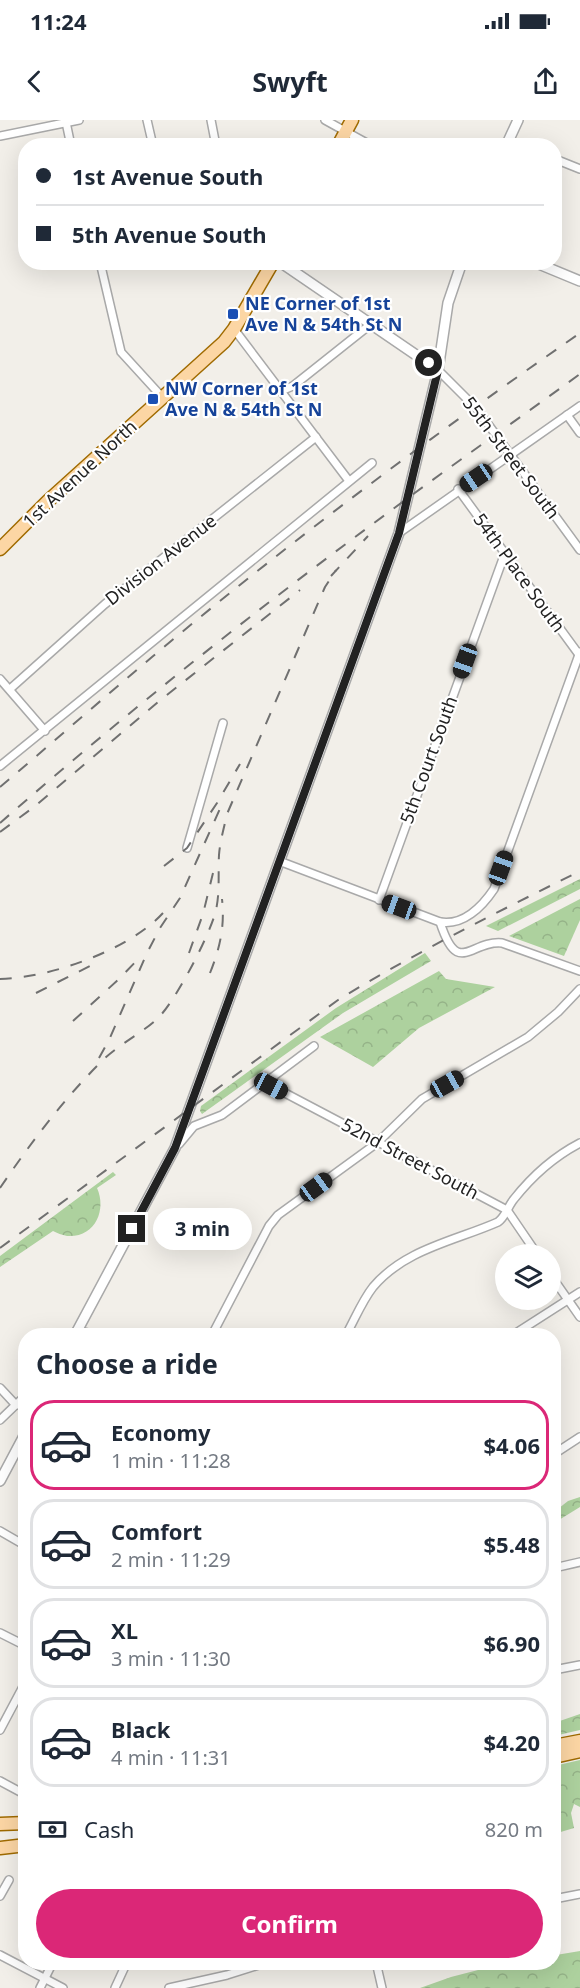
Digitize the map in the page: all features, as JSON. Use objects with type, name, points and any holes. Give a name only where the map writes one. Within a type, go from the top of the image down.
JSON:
[{"type":"main road","name":"1st Avenue North","points":[[0,549],[48,501],[224,342],[268,270]]},
{"type":"main road","points":[[561,1745],[580,1741]]},
{"type":"main road","points":[[561,1755],[580,1751]]},
{"type":"main road","points":[[0,1824],[18,1823]]},
{"type":"main road","points":[[0,1848],[18,1846]]},
{"type":"street","points":[[0,136],[79,120]]},
{"type":"street","points":[[147,120],[151,138]]},
{"type":"street","points":[[211,120],[214,138]]},
{"type":"street","points":[[325,120],[349,126],[363,138]]},
{"type":"street","points":[[513,138],[518,120]]},
{"type":"street","points":[[68,121],[70,138]]},
{"type":"street","points":[[562,162],[580,169]]},
{"type":"street","points":[[102,270],[120,352],[163,398]]},
{"type":"street","points":[[292,270],[438,370]]},
{"type":"street","points":[[79,1328],[175,1148],[399,533],[438,370],[448,303],[459,270]]},
{"type":"street","points":[[553,270],[580,281]]},
{"type":"street","points":[[281,391],[293,386],[370,324]]},
{"type":"street","points":[[234,329],[349,482]]},
{"type":"street","name":"55th Street South","points":[[438,370],[477,408],[580,550]]},
{"type":"street","points":[[399,533],[458,489],[580,406]]},
{"type":"street","points":[[567,415],[580,433]]},
{"type":"street","name":"Division Avenue","points":[[10,689],[105,604],[316,437]]},
{"type":"street","points":[[0,766],[372,463]]},
{"type":"street","name":"54th Place South","points":[[458,489],[580,654]]},
{"type":"street","name":"5th Court South","points":[[379,900],[505,553]]},
{"type":"street","points":[[279,861],[440,922],[455,923],[467,916],[484,903],[494,889],[580,654]]},
{"type":"street","points":[[0,679],[45,730]]},
{"type":"street","points":[[187,848],[223,723]]},
{"type":"street","points":[[440,922],[445,939],[451,947],[460,952],[471,952],[493,943],[502,943],[580,971]]},
{"type":"street","points":[[216,1328],[274,1218],[377,1143],[422,1099],[528,1037],[558,1012],[580,989]]},
{"type":"street","points":[[175,1148],[194,1126],[222,1115],[314,1046]]},
{"type":"street","name":"52nd Street South","points":[[266,1083],[507,1210],[530,1244]]},
{"type":"street","points":[[350,1328],[366,1297],[393,1268],[416,1254],[495,1224],[504,1217],[524,1187],[540,1170],[560,1154],[580,1143]]},
{"type":"street","points":[[561,1290],[580,1317]]},
{"type":"street","points":[[524,1328],[580,1292]]},
{"type":"street","points":[[0,1388],[18,1405]]},
{"type":"street","points":[[0,1420],[18,1402]]},
{"type":"street","points":[[561,1449],[580,1437]]},
{"type":"street","points":[[0,1481],[18,1446]]},
{"type":"street","points":[[0,1531],[18,1541]]},
{"type":"street","points":[[561,1566],[580,1562]]},
{"type":"street","points":[[0,1633],[18,1642]]},
{"type":"street","points":[[561,1668],[580,1665]]},
{"type":"street","points":[[0,1730],[18,1696]]},
{"type":"street","points":[[0,1781],[18,1791]]},
{"type":"street","points":[[0,1896],[9,1880]]},
{"type":"street","points":[[561,1898],[580,1894]]},
{"type":"street","points":[[0,1955],[18,1964]]},
{"type":"street","points":[[29,1970],[63,1988]]},
{"type":"street","points":[[40,1988],[49,1970]]},
{"type":"street","points":[[115,1988],[123,1970]]},
{"type":"street","points":[[169,1988],[242,1970]]},
{"type":"street","points":[[378,1970],[382,1988]]},
{"type":"green space","points":[[580,879],[580,889],[498,931],[486,926]]},
{"type":"green space","points":[[580,899],[580,920],[564,956],[509,936]]},
{"type":"green space","points":[[425,953],[431,961],[343,1013],[202,1114],[201,1106],[336,1008]]},
{"type":"green space","points":[[439,971],[446,979],[495,987],[419,1028],[373,1067],[320,1037]]},
{"type":"green space","points":[[113,1172],[116,1175],[97,1188],[100,1196],[99,1213],[91,1227],[77,1235],[67,1236],[53,1231],[0,1267],[0,1256]]},
{"type":"green space","points":[[580,1497],[580,1507],[561,1519],[561,1506]]},
{"type":"green space","points":[[580,1714],[580,1730],[561,1734],[561,1721]]},
{"type":"green space","points":[[580,1760],[580,1807],[574,1804],[571,1813],[574,1828],[561,1832],[561,1764]]},
{"type":"green space","points":[[580,1951],[580,1988],[420,1988],[478,1970],[561,1970],[561,1954]]},
{"type":"railway","points":[[0,787],[256,572],[470,410],[580,333]]},
{"type":"railway","points":[[0,823],[144,701],[292,584],[580,374]]},
{"type":"railway","points":[[331,576],[368,536]]},
{"type":"railway","points":[[0,1188],[47,1123],[86,1077],[121,1045],[158,1018],[174,998],[192,967],[216,910],[221,840],[227,814],[325,587],[336,570]]},
{"type":"railway","points":[[0,832],[34,807],[158,702],[300,590]]},
{"type":"railway","points":[[164,866],[187,848],[240,764]]},
{"type":"railway","points":[[99,1058],[147,953],[180,898],[223,802]]},
{"type":"railway","points":[[0,1248],[338,1000],[427,949],[580,871]]},
{"type":"railway","points":[[189,953],[203,914],[213,873]]},
{"type":"railway","points":[[210,973],[221,937],[222,899]]},
{"type":"railway","points":[[0,979],[42,973],[88,960],[130,939],[163,913]]},
{"type":"railway","points":[[73,1021],[142,955]]},
{"type":"railway","points":[[36,993],[98,962]]},
{"type":"place","name":"NE Corner of 1st Ave N & 54th St N","points":[[233,314]]},
{"type":"place","name":"NW Corner of 1st Ave N & 54th St N","points":[[153,399]]},
{"type":"route","points":[[132,1229],[175,1148],[399,533],[438,370],[429,363]]}]
